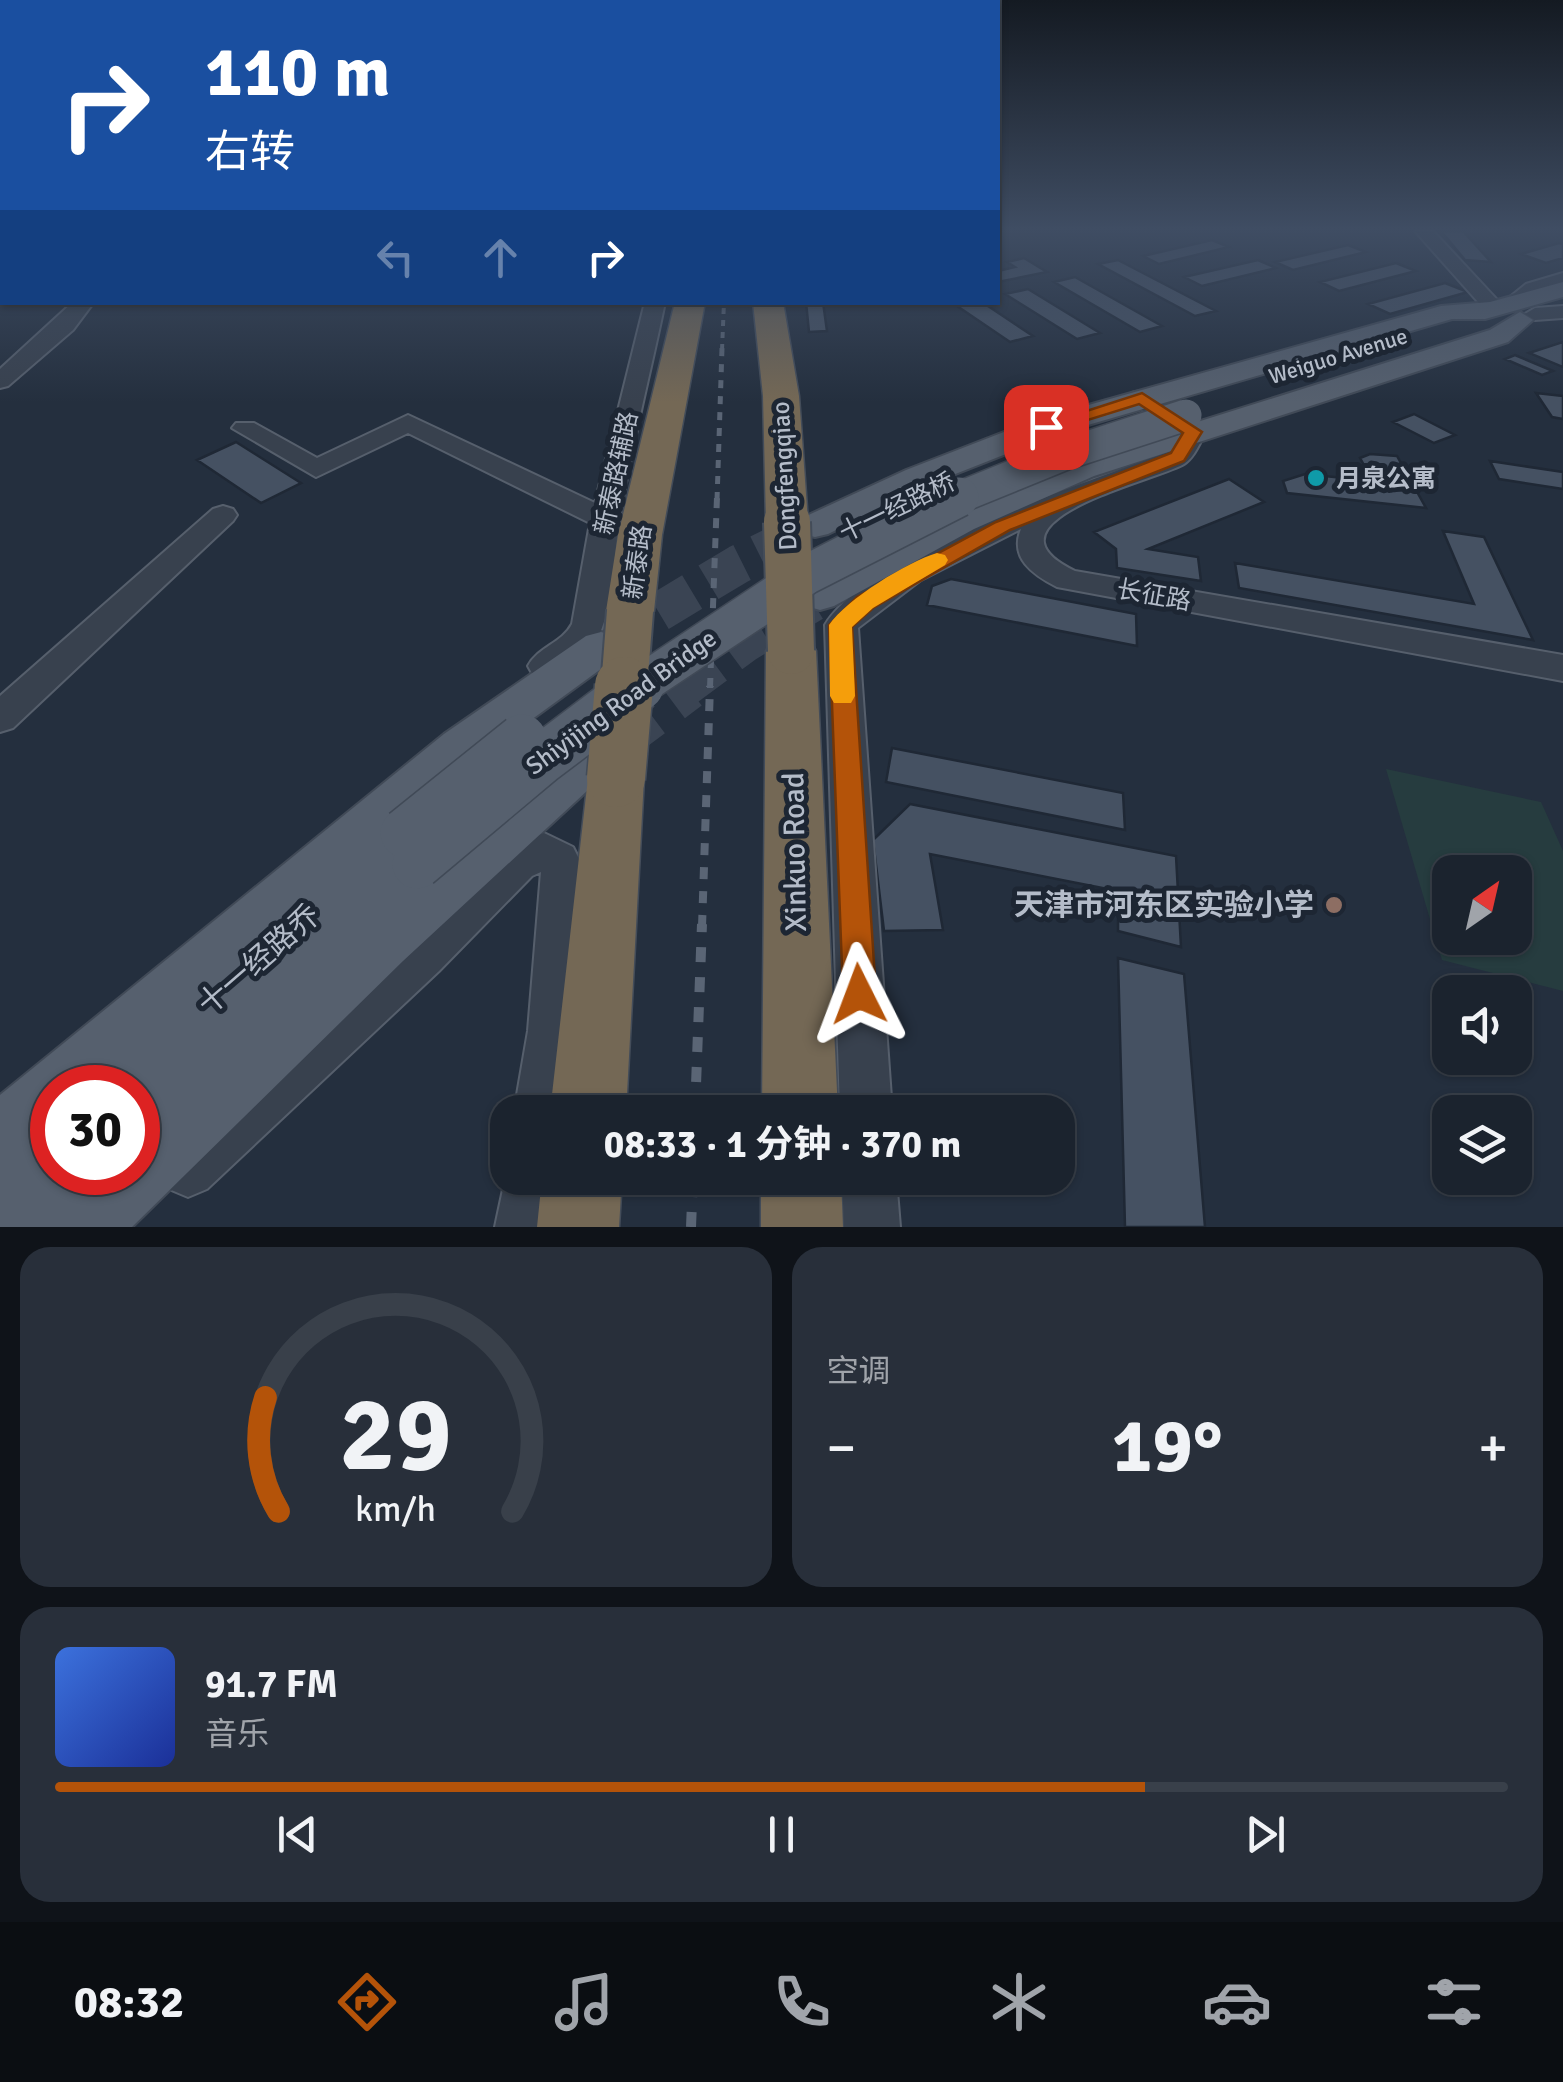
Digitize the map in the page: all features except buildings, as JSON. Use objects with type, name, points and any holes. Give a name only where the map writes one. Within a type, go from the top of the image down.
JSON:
[{"type":"highway","points":[[678,348],[689,305]]},
{"type":"highway","name":"Dongfengqiao","points":[[771,308],[781,396],[811,553],[791,651]]},
{"type":"highway","name":"新泰路","points":[[600,771],[603,634],[640,535],[678,348]]},
{"type":"highway","name":"Xinkuo Road","points":[[791,651],[800,1095]]},
{"type":"highway","points":[[589,1095],[600,771]]},
{"type":"highway","points":[[578,1227],[581,1195]]},
{"type":"highway","points":[[801,1195],[802,1227]]},
{"type":"main road","points":[[675,305],[678,348]]},
{"type":"main road","points":[[1173,413],[1450,311],[1521,306]]},
{"type":"main road","points":[[811,553],[994,446],[1173,413],[1499,336],[1521,306]]},
{"type":"main road","name":"Shiyijing Road Bridge","points":[[160,1095],[411,849],[522,774],[593,718],[736,618],[811,553],[1173,413]]},
{"type":"main road","name":"十一经路桥","points":[[411,849],[590,690],[663,638],[781,566],[878,514],[972,472],[1173,413]]},
{"type":"main road","points":[[84,1065],[444,760],[603,634]]},
{"type":"main road","points":[[82,1227],[382,942],[600,771]]},
{"type":"main road","name":"十一经路乔","points":[[143,1065],[411,849]]},
{"type":"main road","points":[[0,1137],[30,1111]]},
{"type":"main road","points":[[0,1188],[30,1161]]},
{"type":"main road","points":[[17,1227],[52,1195]]},
{"type":"street","points":[[1498,288],[1521,306],[1563,312]]},
{"type":"street","points":[[0,380],[65,326],[82,305]]},
{"type":"street","name":"新泰路辅路","points":[[603,634],[588,624],[605,518],[654,305]]},
{"type":"street","points":[[865,1095],[841,625],[865,602],[924,567],[1054,504],[1178,457],[1173,413]]},
{"type":"street","points":[[245,428],[316,469],[408,423],[605,518]]},
{"type":"street","name":"长征路","points":[[1054,504],[1033,530],[1031,551],[1038,564],[1068,580],[1563,668]]},
{"type":"street","points":[[0,718],[223,516]]},
{"type":"street","points":[[0,1120],[98,1026],[254,891],[475,716],[603,634]]},
{"type":"street","points":[[126,1227],[423,955],[517,863],[544,852],[558,860],[563,870],[552,1031],[543,1095]]},
{"type":"street","points":[[522,1227],[527,1195]]},
{"type":"street","points":[[871,1195],[872,1227]]},
{"type":"green space","points":[[1386,769],[1541,802],[1563,851],[1563,991],[1532,983],[1532,975],[1501,975],[1442,960],[1441,955],[1532,955],[1532,855],[1432,855],[1432,926]]},
{"type":"tunnel","points":[[609,642],[739,564],[811,528]]},
{"type":"tunnel","points":[[684,688],[745,643],[813,602]]},
{"type":"tunnel","points":[[611,743],[687,686]]},
{"type":"railway","points":[[722,350],[724,305]]},
{"type":"railway","points":[[717,500],[722,348]]},
{"type":"railway","points":[[710,688],[717,497]]},
{"type":"railway","points":[[702,927],[710,686]]},
{"type":"railway","points":[[696,1095],[702,924]]},
{"type":"railway","points":[[691,1227],[692,1195]]},
{"type":"slow traffic","points":[[843,696],[841,625],[865,602],[937,560]]},
{"type":"place","name":"月泉公寓","points":[[1316,478]]},
{"type":"place","name":"天津市河东区实验小学","points":[[1334,905]]},
{"type":"route","points":[[859,994],[841,625],[865,602],[1003,526],[1178,457],[1193,432],[1142,398],[1046,427]]}]
